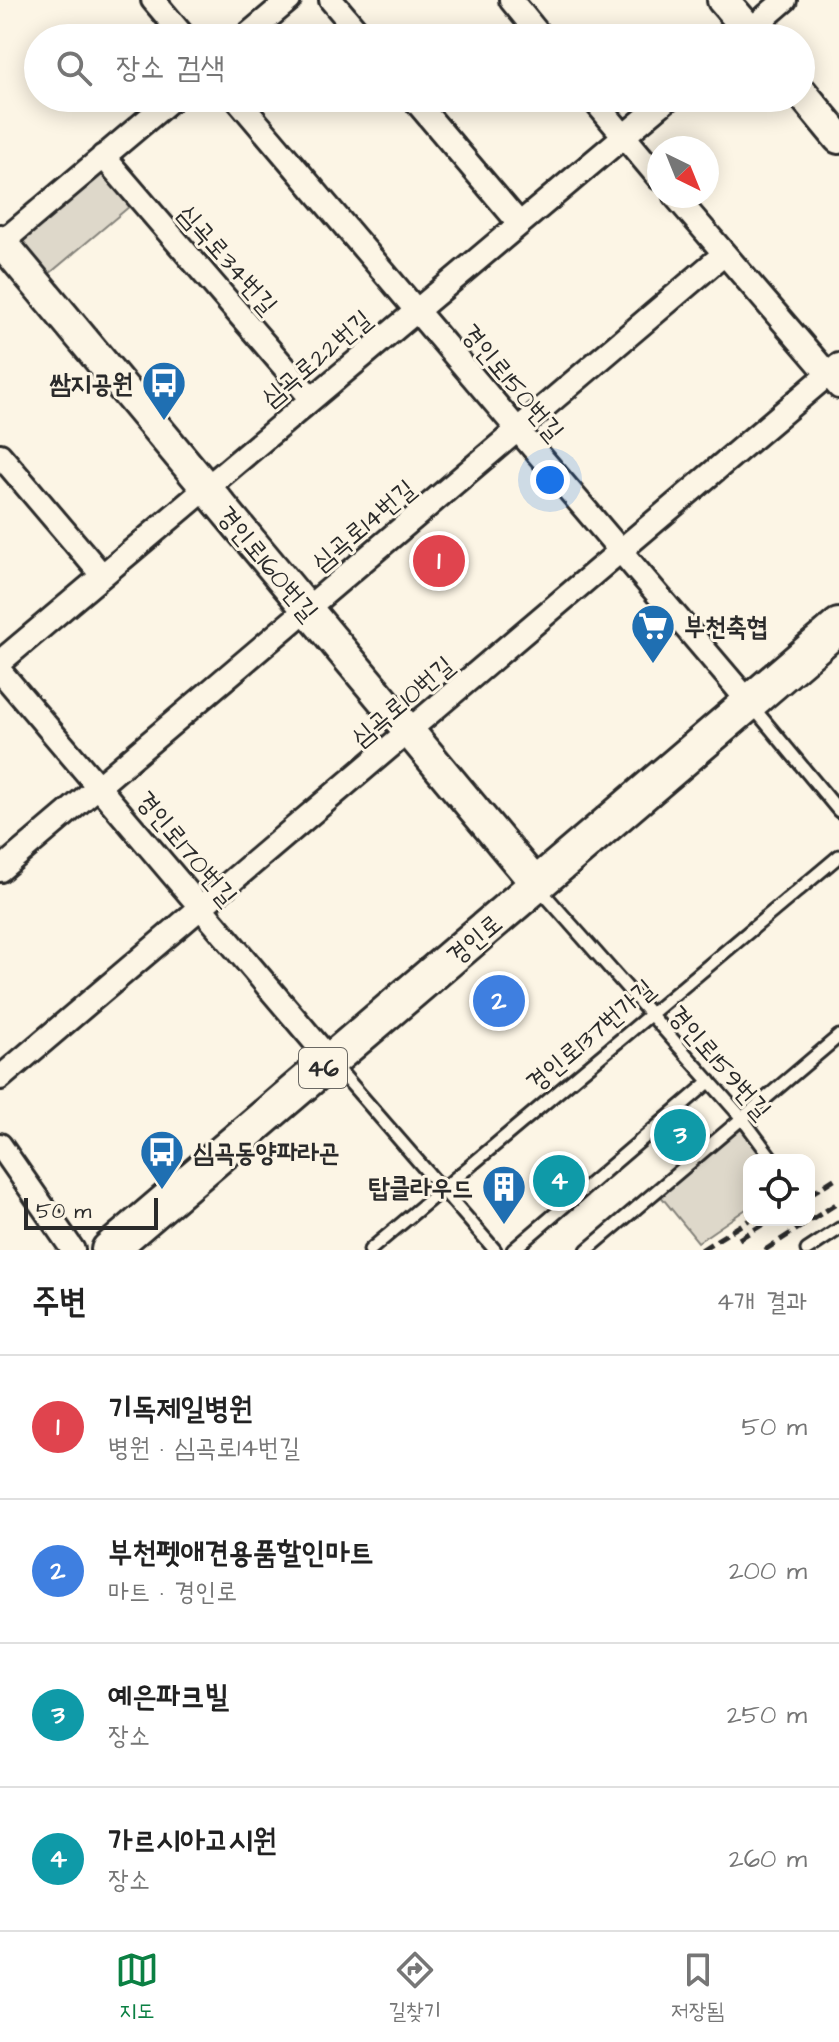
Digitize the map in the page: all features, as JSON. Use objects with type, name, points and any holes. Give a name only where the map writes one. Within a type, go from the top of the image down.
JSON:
[{"type":"main road","name":"경인로","points":[[109,1250],[839,626]]},
{"type":"street","points":[[153,0],[173,24]]},
{"type":"street","points":[[261,24],[289,0]]},
{"type":"street","points":[[331,0],[351,24]]},
{"type":"street","points":[[511,0],[531,24]]},
{"type":"street","points":[[723,0],[740,24]]},
{"type":"street","points":[[761,24],[785,0]]},
{"type":"street","points":[[815,109],[839,138]]},
{"type":"street","points":[[1,242],[156,112]]},
{"type":"street","name":"경인로150번길","points":[[248,112],[749,702]]},
{"type":"street","points":[[425,112],[519,223]]},
{"type":"street","points":[[603,112],[647,164]]},
{"type":"street","name":"심곡로22번길","points":[[0,662],[652,112]]},
{"type":"street","name":"심곡로34번길","points":[[103,156],[311,398]]},
{"type":"street","points":[[685,208],[835,375]]},
{"type":"street","name":"경인로160번길","points":[[1,242],[537,885]]},
{"type":"street","name":"심곡로14번길","points":[[0,870],[724,254]]},
{"type":"street","name":"심곡로10번길","points":[[0,1078],[621,552],[835,375]]},
{"type":"street","points":[[0,455],[102,575]]},
{"type":"street","name":"경인로170번길","points":[[0,671],[331,1061]]},
{"type":"street","points":[[0,1145],[73,1250]]},
{"type":"lane","points":[[749,702],[839,811]]},
{"type":"lane","name":"경인로137번가길","points":[[370,1250],[839,856]]},
{"type":"lane","name":"경인로159번길","points":[[537,885],[742,1118],[769,1154]]},
{"type":"lane","points":[[587,1250],[839,1036]]},
{"type":"lane","points":[[331,1061],[495,1250]]},
{"type":"lane","points":[[513,1250],[710,1081]]},
{"type":"lane","points":[[807,1250],[839,1229]]},
{"type":"shaded area","points":[[104,164],[136,201],[43,279],[10,240]]},
{"type":"shaded area","points":[[741,1126],[762,1154],[743,1154],[743,1211],[698,1242],[659,1194]]},
{"type":"railway","points":[[815,1191],[839,1176]]},
{"type":"railway","points":[[765,1250],[839,1202]]},
{"type":"railway","points":[[701,1250],[743,1224]]},
{"type":"railway","points":[[739,1239],[760,1226]]},
{"type":"place","name":"쌈지공원","points":[[164,422]]},
{"type":"place","name":"기독제일병원","points":[[439,561]]},
{"type":"place","name":"부천축협","points":[[653,665]]},
{"type":"place","name":"부천펫애견용품할인마트","points":[[499,1001]]},
{"type":"place","name":"예은파크빌","points":[[680,1135]]},
{"type":"place","name":"가르시아고시원","points":[[559,1181]]},
{"type":"place","name":"심곡동양파라곤","points":[[162,1191]]},
{"type":"place","name":"탑클라우드","points":[[504,1226]]}]
